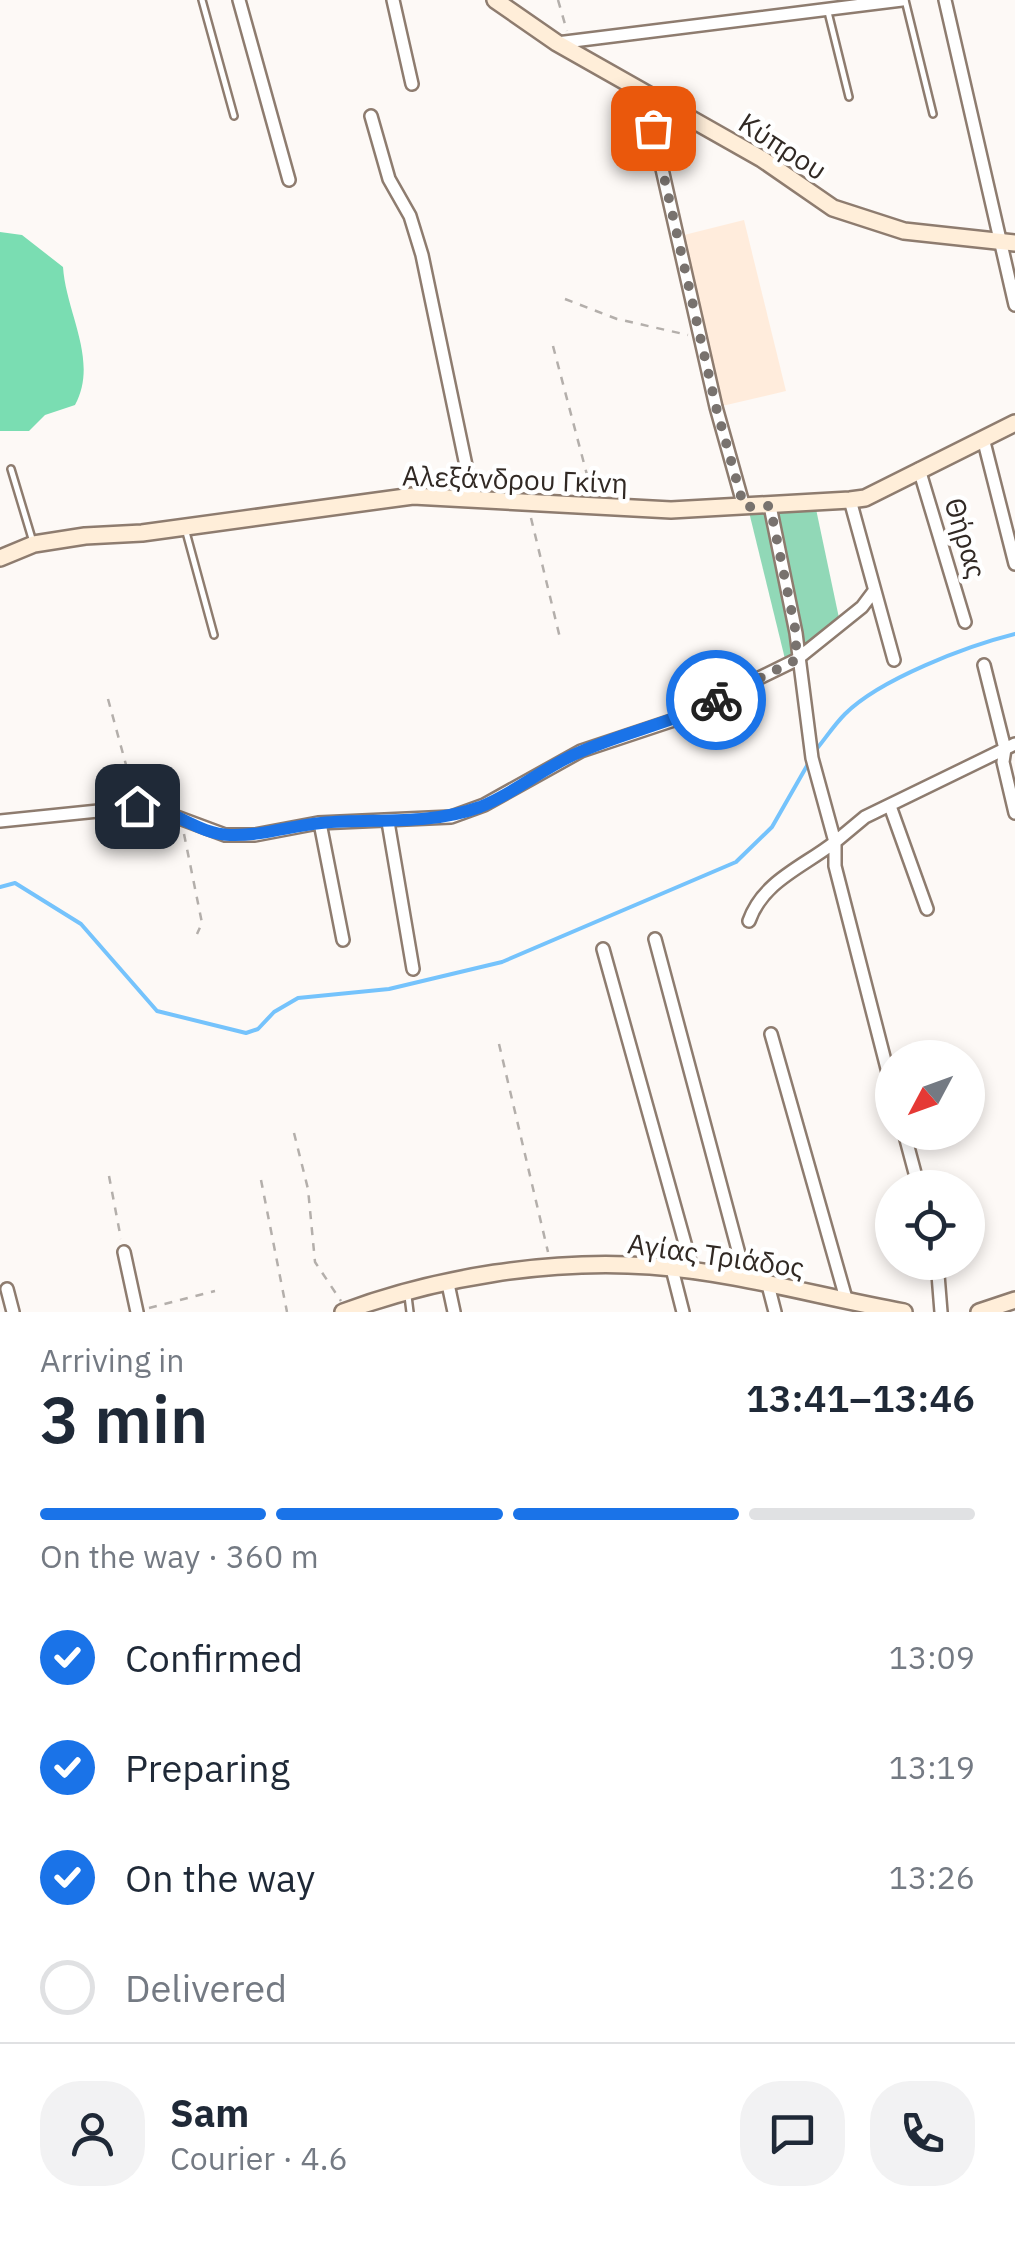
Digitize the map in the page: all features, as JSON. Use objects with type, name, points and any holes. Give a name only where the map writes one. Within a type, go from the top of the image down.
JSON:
[{"type":"street","points":[[239,0],[288,180]]},
{"type":"street","points":[[394,0],[412,84]]},
{"type":"street","name":"Κύπρου","points":[[495,0],[645,94],[860,220],[904,231],[1007,242]]},
{"type":"street","points":[[564,42],[903,0]]},
{"type":"street","points":[[945,0],[1007,242],[1015,305]]},
{"type":"street","points":[[645,94],[744,507]]},
{"type":"street","points":[[370,116],[389,180],[410,216],[422,255],[473,498]]},
{"type":"street","name":"Αλεξάνδρου Γκίνη","points":[[0,558],[34,544],[413,496],[596,508],[744,507],[850,500],[865,498],[1015,423]]},
{"type":"street","points":[[983,438],[1015,564]]},
{"type":"street","name":"Θήρας","points":[[920,469],[965,622]]},
{"type":"street","points":[[850,500],[894,660]]},
{"type":"street","points":[[770,506],[796,633],[796,660],[810,720],[812,758],[880,1040]]},
{"type":"street","points":[[0,821],[137,806],[164,809],[181,820],[225,835],[255,835],[320,823],[451,816],[484,805],[581,751],[671,722],[796,660],[862,608],[874,590]]},
{"type":"street","points":[[984,665],[1010,746],[1003,762],[1015,813]]},
{"type":"street","points":[[749,921],[755,903],[769,888],[856,823],[1010,746]]},
{"type":"street","points":[[890,806],[927,909]]},
{"type":"street","points":[[388,822],[413,970]]},
{"type":"street","points":[[320,823],[343,940]]},
{"type":"street","points":[[655,939],[746,1280]]},
{"type":"street","points":[[603,949],[693,1272]]},
{"type":"street","points":[[771,1034],[847,1302]]},
{"type":"street","points":[[124,1252],[137,1312]]},
{"type":"street","name":"Αγίας Τριάδος","points":[[344,1312],[381,1306],[407,1293],[448,1284],[552,1268],[612,1265],[746,1280],[904,1312]]},
{"type":"street","points":[[672,1269],[682,1312]]},
{"type":"street","points":[[938,1280],[941,1312]]},
{"type":"street","points":[[448,1284],[454,1312]]},
{"type":"street","points":[[768,1284],[775,1312]]},
{"type":"street","points":[[7,1289],[12,1312]]},
{"type":"street","points":[[979,1312],[1015,1300]]},
{"type":"lane","points":[[202,0],[234,116]]},
{"type":"lane","points":[[903,0],[933,114]]},
{"type":"lane","points":[[828,10],[849,97]]},
{"type":"lane","points":[[12,469],[34,544]]},
{"type":"lane","points":[[185,527],[214,635]]},
{"type":"lane","points":[[407,1293],[410,1312]]},
{"type":"path","points":[[558,0],[564,42]]},
{"type":"path","points":[[565,299],[656,330],[700,336]]},
{"type":"path","points":[[552,346],[596,508]]},
{"type":"path","points":[[530,504],[560,638]]},
{"type":"path","points":[[108,699],[137,806]]},
{"type":"path","points":[[181,820],[202,923],[197,934]]},
{"type":"path","points":[[500,1044],[552,1268]]},
{"type":"path","points":[[294,1133],[308,1189],[316,1262],[327,1274],[344,1312]]},
{"type":"path","points":[[109,1176],[124,1252]]},
{"type":"path","points":[[261,1180],[287,1312]]},
{"type":"path","points":[[137,1312],[215,1290]]},
{"type":"shaded area","points":[[744,220],[786,391],[722,406],[684,235]]},
{"type":"green space","points":[[0,232],[22,235],[63,267],[83,354],[84,371],[75,405],[45,415],[29,431],[0,431]]},
{"type":"green space","points":[[816,509],[839,618],[785,659],[749,512]]},
{"type":"waterway","points":[[815,751],[845,714],[880,688],[949,655],[1015,634]]},
{"type":"waterway","points":[[0,887],[15,883],[81,924],[157,1011],[246,1033],[258,1029],[274,1012],[298,998],[389,989],[502,962],[736,862],[772,827],[808,764]]},
{"type":"way so far","points":[[653,128],[716,407],[744,507],[770,506],[796,633],[796,660],[716,700]]},
{"type":"route","points":[[137,806],[164,809],[205,831],[225,835],[255,835],[318,823],[413,822],[451,816],[484,805],[581,751],[671,722],[716,700]]}]
